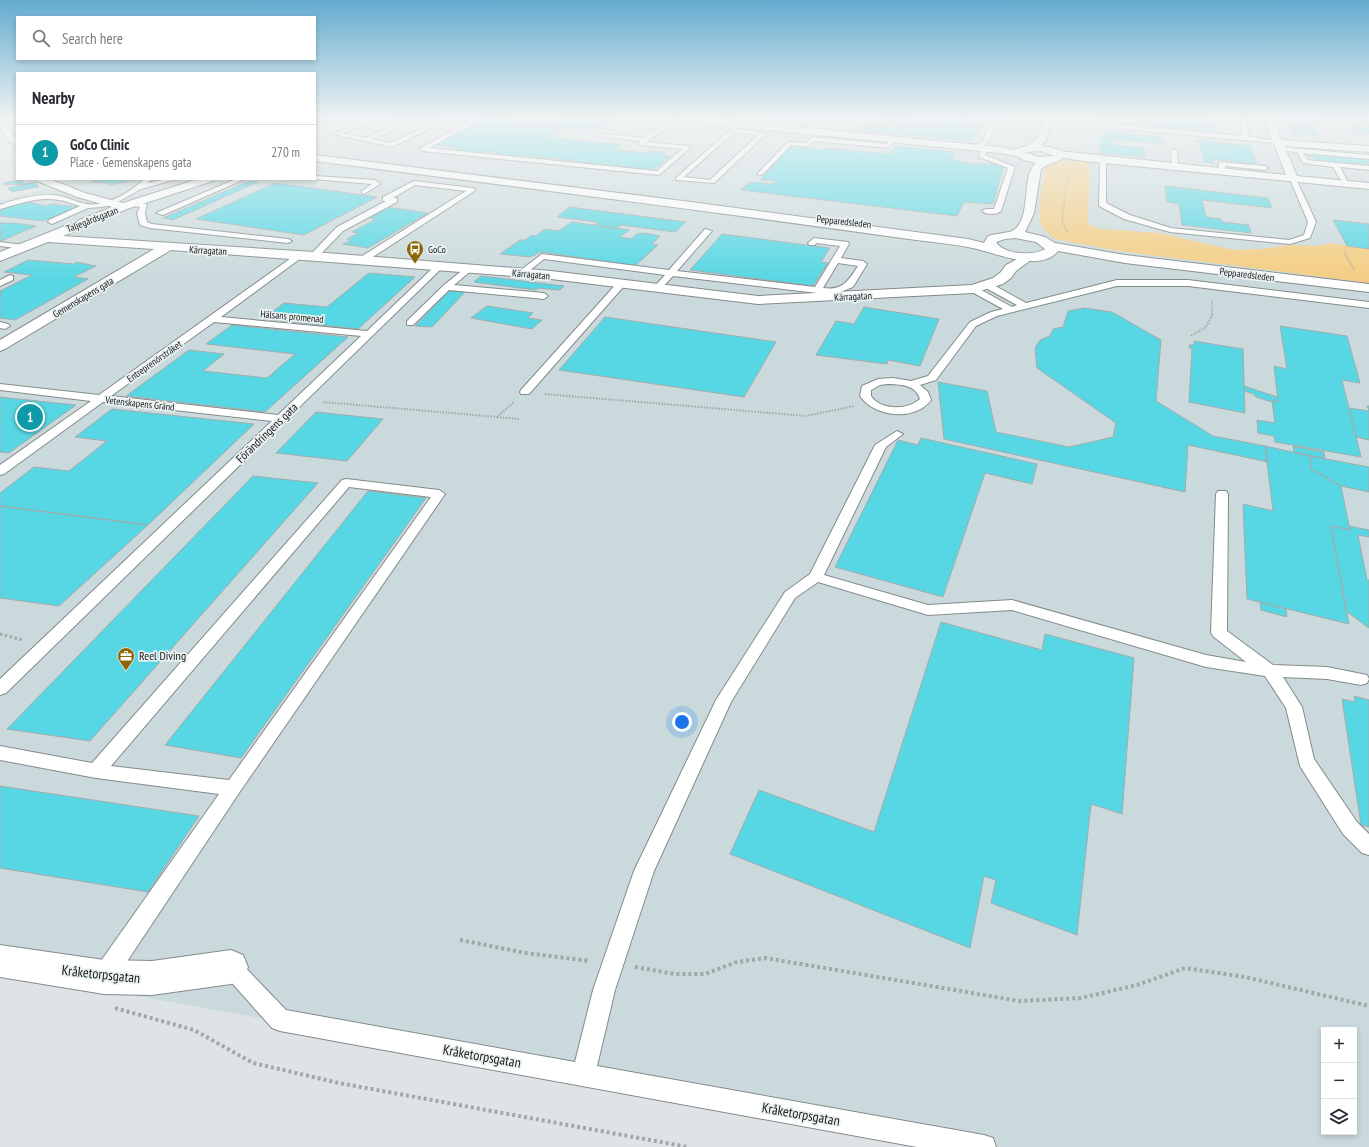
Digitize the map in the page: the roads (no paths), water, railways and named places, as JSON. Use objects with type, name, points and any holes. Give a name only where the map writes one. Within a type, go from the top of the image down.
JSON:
[{"type":"street","name":"Pepparedsleden","points":[[431,173],[691,205],[968,243],[994,243],[1029,257]]},
{"type":"street","points":[[994,243],[1014,235],[1022,228],[1029,216],[1035,173]]},
{"type":"street","points":[[1229,173],[1293,178],[1345,177],[1369,186]]},
{"type":"street","points":[[1290,173],[1293,178]]},
{"type":"street","points":[[44,180],[80,195],[107,203],[128,205]]},
{"type":"street","name":"Taljegårdsgatan","points":[[0,257],[43,238],[128,205],[206,180]]},
{"type":"street","points":[[994,243],[1002,231],[1029,216]]},
{"type":"street","points":[[1029,216],[1046,245]]},
{"type":"street","points":[[1014,235],[1033,237],[1046,245]]},
{"type":"street","name":"Kärragatan","points":[[43,238],[469,268],[758,300],[826,293],[973,289],[987,285],[1006,275],[1011,268],[1029,257]]},
{"type":"street","points":[[1029,257],[1046,245],[1059,242],[1125,259]]},
{"type":"street","points":[[994,243],[1008,259],[1011,268]]},
{"type":"street","name":"Pepparedsleden","points":[[1046,245],[1125,259],[1369,288]]},
{"type":"street","name":"Gemenskapens gata","points":[[0,346],[167,247]]},
{"type":"street","name":"Kråketorpsgatan","points":[[0,961],[106,992],[152,978],[231,967]]},
{"type":"lane","points":[[685,173],[678,179],[712,182],[722,173]]},
{"type":"lane","points":[[986,211],[997,211],[1010,173]]},
{"type":"lane","points":[[1103,173],[1102,204],[1127,218],[1170,230],[1290,242],[1307,236],[1312,222],[1293,178]]},
{"type":"lane","points":[[1342,173],[1345,177]]},
{"type":"lane","points":[[316,178],[375,182],[377,184],[364,192]]},
{"type":"lane","points":[[141,187],[147,180]]},
{"type":"lane","points":[[52,222],[87,206],[107,203],[141,187],[170,180]]},
{"type":"lane","points":[[160,213],[240,180]]},
{"type":"lane","name":"Entreprenörstråket","points":[[2,467],[213,319],[307,256],[340,229],[394,200],[386,199],[414,183],[473,190],[362,260]]},
{"type":"lane","points":[[0,207],[13,202],[48,197],[66,198],[87,206]]},
{"type":"lane","points":[[128,205],[144,206],[142,213],[143,223],[150,226],[288,241]]},
{"type":"lane","points":[[657,288],[672,273],[708,230]]},
{"type":"lane","points":[[257,253],[266,244],[264,239]]},
{"type":"lane","points":[[812,244],[814,240],[845,244],[836,260],[826,293]]},
{"type":"lane","points":[[0,244],[24,247]]},
{"type":"lane","points":[[521,273],[542,256],[826,293],[850,285],[863,264],[836,260]]},
{"type":"lane","name":"Förändringens gata","points":[[0,689],[440,266]]},
{"type":"lane","points":[[410,323],[469,268]]},
{"type":"lane","points":[[0,283],[10,278]]},
{"type":"lane","points":[[912,384],[925,395],[926,400],[917,408],[898,411],[882,408],[870,403],[865,398],[864,393],[870,384],[887,380],[912,384],[932,378],[973,324],[994,314],[1117,283],[1140,281],[1188,283],[1369,305]]},
{"type":"lane","points":[[525,392],[622,284]]},
{"type":"lane","points":[[987,285],[1025,306]]},
{"type":"lane","points":[[447,287],[544,296]]},
{"type":"lane","points":[[973,289],[1011,310]]},
{"type":"lane","name":"Hälsans promenad","points":[[213,319],[369,334]]},
{"type":"lane","name":"Vetenskapens Gränd","points":[[0,387],[281,419]]},
{"type":"lane","points":[[583,1074],[604,990],[644,871],[724,700],[790,595],[816,577],[881,446],[897,434]]},
{"type":"lane","points":[[96,772],[346,483],[438,494],[233,788],[106,992]]},
{"type":"lane","points":[[1222,494],[1219,633],[1270,671],[1294,707],[1306,761],[1350,828],[1369,847]]},
{"type":"lane","points":[[816,577],[928,610],[1012,605],[1206,661],[1270,671],[1327,673],[1361,680]]},
{"type":"lane","points":[[0,754],[96,772],[233,788]]},
{"type":"lane","name":"Kråketorpsgatan","points":[[231,967],[280,1020],[984,1147]]},
{"type":"place","name":"GoCo","points":[[415,264]]},
{"type":"place","name":"GoCo Clinic","points":[[30,417]]},
{"type":"place","name":"Reel Diving","points":[[126,671]]}]
